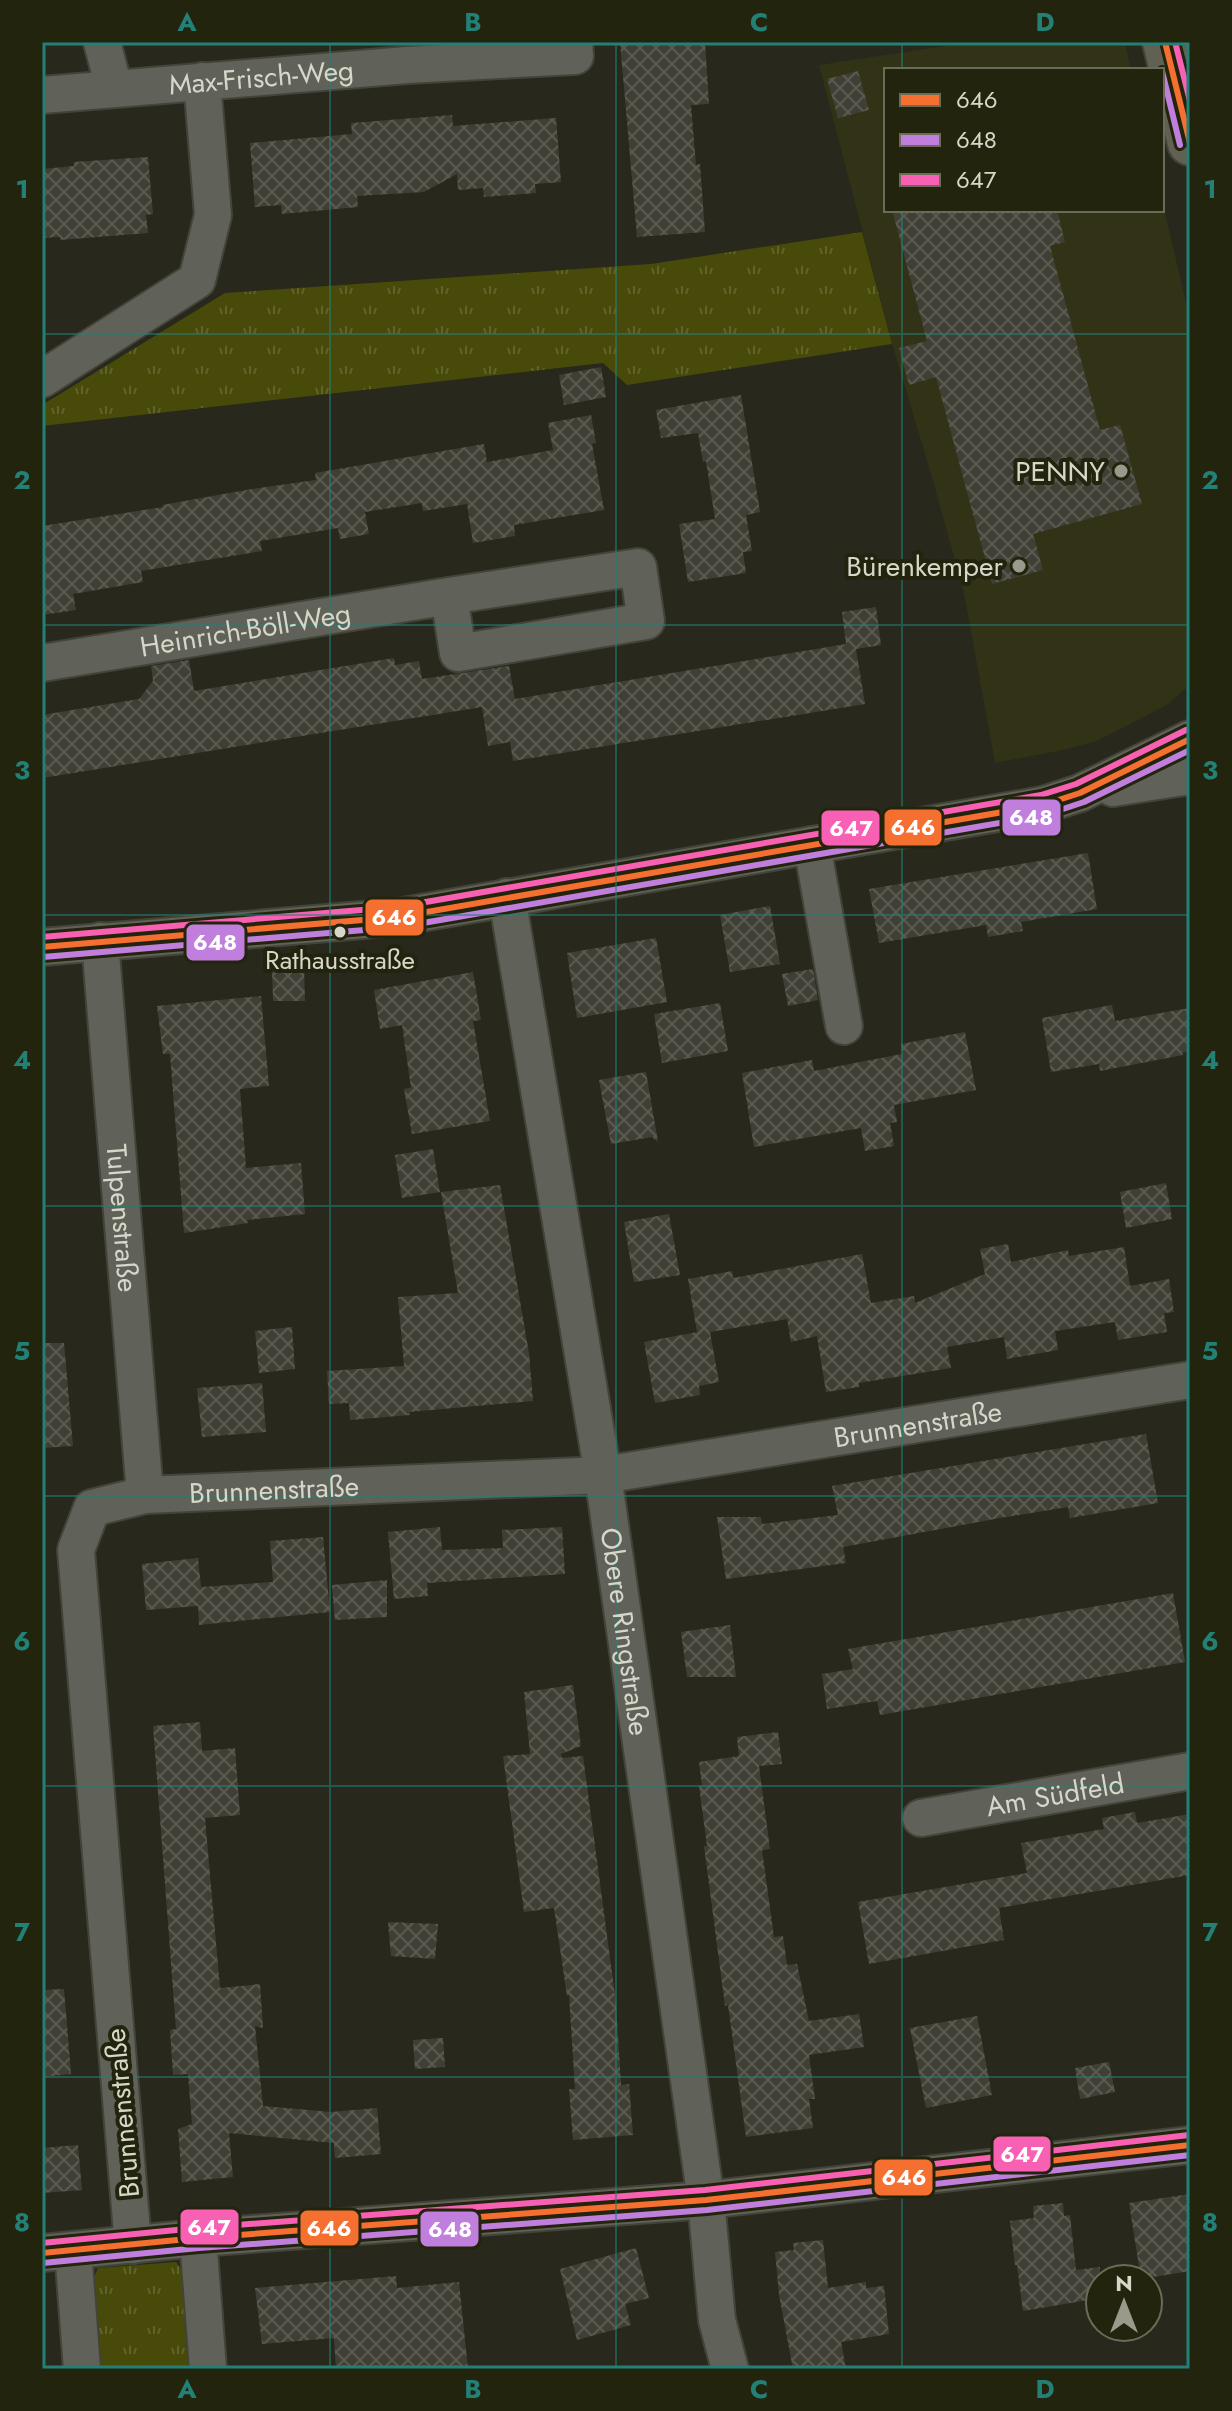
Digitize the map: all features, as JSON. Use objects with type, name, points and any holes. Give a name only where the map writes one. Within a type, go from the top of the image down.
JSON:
[{"type":"main road","points":[[1165,42],[1190,143]]},
{"type":"street","points":[[102,42],[114,88]]},
{"type":"street","name":"Max-Frisch-Weg","points":[[42,95],[202,81],[415,53],[575,56],[574,42]]},
{"type":"street","points":[[42,379],[197,280],[213,215],[202,81]]},
{"type":"street","name":"Heinrich-Böll-Weg","points":[[42,663],[449,596],[638,567],[646,621],[458,653],[449,596]]},
{"type":"street","points":[[42,947],[398,917],[1043,805],[1080,793],[1190,739]]},
{"type":"street","points":[[1080,793],[1190,776]]},
{"type":"street","points":[[812,845],[844,1026]]},
{"type":"street","name":"Obere Ringstraße","points":[[507,897],[603,1475],[706,2200],[717,2320],[730,2369]]},
{"type":"street","name":"Tulpenstraße","points":[[100,941],[145,1495]]},
{"type":"street","name":"Brunnenstraße","points":[[133,2245],[76,1550],[92,1508],[145,1495],[603,1475],[1190,1380]]},
{"type":"street","name":"Am Südfeld","points":[[921,1818],[1190,1771]]},
{"type":"street","points":[[82,2369],[57,2252],[198,2238],[706,2200],[1190,2145]]},
{"type":"street","points":[[198,2238],[208,2369]]},
{"type":"shaded area","points":[[971,42],[1125,42],[1131,68],[884,68],[884,212],[1164,212],[1164,208],[1190,319],[1190,685],[1167,705],[1094,742],[995,763],[964,593],[892,344],[819,65]]},
{"type":"green space","points":[[862,232],[892,344],[627,385],[603,363],[42,426],[42,405],[225,293],[651,264]]},
{"type":"green space","points":[[176,2262],[183,2272],[190,2369],[99,2369],[93,2280],[98,2268]]},
{"type":"building","points":[[620,42],[705,42],[709,104],[691,105],[696,165],[700,164],[705,232],[637,237]]},
{"type":"building","points":[[858,71],[869,110],[838,118],[827,79]]},
{"type":"building","points":[[452,115],[453,126],[556,118],[561,182],[535,184],[536,193],[484,197],[483,188],[458,190],[457,174],[424,192],[357,196],[358,207],[282,214],[281,205],[255,207],[250,143],[352,134],[351,123]]},
{"type":"building","points":[[148,157],[153,214],[146,215],[148,233],[60,240],[60,237],[42,238],[42,169],[74,166],[74,162]]},
{"type":"building","points":[[893,212],[1058,212],[1065,242],[1050,246],[1100,430],[1120,425],[1142,504],[1033,534],[1043,570],[992,584],[936,377],[909,385],[899,348],[927,341]]},
{"type":"building","points":[[601,367],[606,397],[564,405],[559,375]]},
{"type":"building","points":[[741,395],[760,512],[746,515],[752,551],[743,552],[746,573],[688,582],[679,524],[715,519],[706,461],[703,462],[698,433],[661,438],[656,410]]},
{"type":"building","points":[[591,415],[596,443],[592,444],[604,510],[514,525],[515,536],[473,543],[467,504],[423,511],[422,503],[365,512],[369,534],[340,539],[338,528],[260,541],[262,551],[141,571],[143,582],[73,594],[76,610],[42,615],[42,526],[316,480],[315,473],[484,444],[487,462],[553,450],[548,423]]},
{"type":"building","points":[[876,607],[881,645],[856,649],[865,704],[513,761],[510,742],[488,746],[482,707],[42,778],[42,715],[139,699],[153,681],[151,666],[189,660],[194,691],[394,658],[395,665],[419,661],[422,679],[509,666],[515,699],[846,644],[842,612]]},
{"type":"building","points":[[1088,853],[1097,909],[1021,922],[1023,931],[988,937],[986,925],[879,943],[869,889]]},
{"type":"building","points":[[770,906],[780,964],[730,972],[720,915]]},
{"type":"building","points":[[656,938],[667,1002],[577,1018],[567,953]]},
{"type":"building","points":[[304,967],[305,1001],[273,1001],[272,969]]},
{"type":"building","points":[[813,969],[818,1000],[788,1006],[782,974]]},
{"type":"building","points":[[473,972],[481,1020],[473,1021],[490,1121],[412,1134],[404,1089],[411,1088],[402,1025],[380,1029],[374,990]]},
{"type":"building","points":[[261,996],[269,1086],[240,1089],[246,1168],[301,1163],[305,1214],[247,1220],[248,1223],[184,1233],[170,1054],[163,1054],[157,1006]]},
{"type":"building","points":[[720,1003],[728,1051],[662,1063],[654,1014]]},
{"type":"building","points":[[1112,1005],[1115,1021],[1190,1008],[1190,1051],[1100,1071],[1099,1064],[1051,1072],[1042,1018]]},
{"type":"building","points":[[965,1032],[976,1090],[894,1105],[897,1122],[890,1123],[894,1146],[865,1151],[861,1128],[754,1147],[742,1073],[812,1060],[814,1071],[902,1054],[901,1044]]},
{"type":"building","points":[[646,1072],[658,1142],[652,1137],[611,1144],[599,1080]]},
{"type":"building","points":[[433,1149],[440,1192],[402,1198],[395,1155]]},
{"type":"building","points":[[1166,1183],[1172,1219],[1126,1228],[1120,1192]]},
{"type":"building","points":[[500,1185],[529,1353],[533,1401],[350,1420],[349,1403],[329,1404],[327,1371],[404,1366],[398,1297],[458,1293],[441,1192]]},
{"type":"building","points":[[669,1214],[680,1275],[634,1282],[624,1222]]},
{"type":"building","points":[[1008,1244],[1011,1262],[1068,1250],[1069,1256],[1124,1247],[1130,1286],[1169,1279],[1174,1312],[1164,1313],[1167,1332],[1118,1340],[1115,1322],[1055,1331],[1058,1350],[1007,1359],[1004,1337],[947,1347],[951,1368],[859,1383],[859,1387],[826,1392],[817,1336],[791,1342],[787,1319],[710,1332],[719,1382],[699,1386],[700,1395],[655,1403],[644,1342],[697,1332],[688,1279],[732,1271],[733,1278],[862,1254],[871,1303],[914,1296],[915,1303],[985,1274],[980,1249]]},
{"type":"building","points":[[292,1327],[295,1369],[259,1373],[255,1331]]},
{"type":"building","points":[[42,1343],[64,1343],[73,1446],[42,1448]]},
{"type":"building","points":[[262,1383],[266,1432],[202,1437],[197,1388]]},
{"type":"building","points":[[1146,1434],[1158,1503],[1070,1518],[1068,1507],[1000,1518],[843,1547],[846,1563],[726,1579],[717,1517],[761,1517],[762,1524],[838,1515],[832,1486]]},
{"type":"building","points":[[440,1527],[442,1550],[503,1548],[502,1530],[562,1527],[565,1574],[427,1583],[428,1596],[394,1599],[388,1532]]},
{"type":"building","points":[[323,1537],[330,1612],[199,1625],[198,1606],[146,1610],[142,1564],[198,1558],[201,1587],[273,1582],[270,1541]]},
{"type":"building","points":[[387,1580],[387,1617],[335,1620],[332,1585]]},
{"type":"building","points":[[1173,1593],[1185,1662],[880,1715],[877,1701],[827,1709],[822,1674],[853,1669],[848,1649]]},
{"type":"building","points":[[730,1625],[736,1677],[687,1677],[681,1632]]},
{"type":"building","points":[[573,1685],[581,1746],[561,1754],[562,1758],[583,1756],[616,2003],[621,2085],[629,2084],[633,2135],[573,2140],[569,2089],[575,2089],[569,1995],[554,1908],[524,1912],[503,1756],[530,1754],[524,1692]]},
{"type":"building","points":[[200,1722],[202,1751],[235,1748],[240,1815],[205,1818],[220,1988],[260,1984],[263,2028],[255,2026],[263,2106],[331,2112],[377,2108],[381,2154],[335,2158],[334,2143],[229,2133],[233,2177],[182,2182],[178,2129],[192,2124],[188,2074],[173,2075],[170,2030],[176,2029],[153,1726]]},
{"type":"building","points":[[778,1732],[782,1764],[759,1766],[770,1849],[762,1850],[774,1937],[783,1936],[787,1965],[797,1964],[809,2021],[859,2014],[864,2047],[809,2055],[815,2099],[809,2099],[813,2128],[746,2137],[704,1846],[707,1846],[699,1762],[739,1756],[737,1737]]},
{"type":"building","points":[[1135,1812],[1137,1823],[1190,1814],[1190,1875],[999,1908],[1004,1940],[869,1964],[858,1902],[1027,1873],[1021,1843],[1104,1829],[1102,1818]]},
{"type":"building","points":[[388,1922],[438,1924],[435,1959],[391,1956]]},
{"type":"building","points":[[64,1989],[71,2074],[42,2077],[42,1990]]},
{"type":"building","points":[[977,2016],[992,2095],[926,2108],[910,2028]]},
{"type":"building","points":[[443,2038],[445,2067],[415,2069],[413,2040]]},
{"type":"building","points":[[1109,2062],[1115,2092],[1080,2099],[1075,2068]]},
{"type":"building","points":[[78,2145],[82,2190],[42,2193],[42,2148]]},
{"type":"building","points":[[1190,2194],[1190,2271],[1164,2275],[1164,2263],[1138,2263],[1129,2203]]},
{"type":"building","points":[[1063,2203],[1064,2216],[1070,2215],[1076,2270],[1084,2269],[1084,2301],[1023,2311],[1010,2221],[1034,2218],[1033,2206]]},
{"type":"building","points":[[823,2240],[828,2288],[866,2282],[866,2288],[884,2286],[889,2334],[841,2342],[846,2369],[793,2369],[779,2295],[775,2252],[794,2250],[793,2243]]},
{"type":"building","points":[[636,2248],[649,2298],[625,2304],[631,2325],[577,2340],[560,2269]]},
{"type":"building","points":[[396,2276],[397,2288],[459,2282],[468,2369],[336,2369],[334,2338],[262,2344],[255,2288]]},
{"type":"transit line","name":"646","points":[[1165,42],[1190,143]]},
{"type":"transit line","name":"647","points":[[1175,42],[1190,101]]},
{"type":"transit line","name":"648","points":[[1164,79],[1180,145]]},
{"type":"transit line","name":"647","points":[[42,937],[397,907],[1041,795],[1076,784],[1186,730]]},
{"type":"transit line","name":"646","points":[[42,947],[398,917],[1043,805],[1080,793],[1190,739]]},
{"type":"transit line","name":"648","points":[[43,957],[400,927],[1045,815],[1084,802],[1190,750]]},
{"type":"transit line","name":"647","points":[[42,2243],[197,2228],[705,2190],[1189,2135]]},
{"type":"transit line","name":"646","points":[[42,2253],[198,2238],[706,2200],[1190,2145]]},
{"type":"transit line","name":"648","points":[[43,2263],[199,2248],[707,2210],[1190,2155]]},
{"type":"place","name":"PENNY","points":[[1121,471]]},
{"type":"place","name":"Bürenkemper","points":[[1019,566]]},
{"type":"place","name":"Rathausstraße","points":[[340,932]]}]
